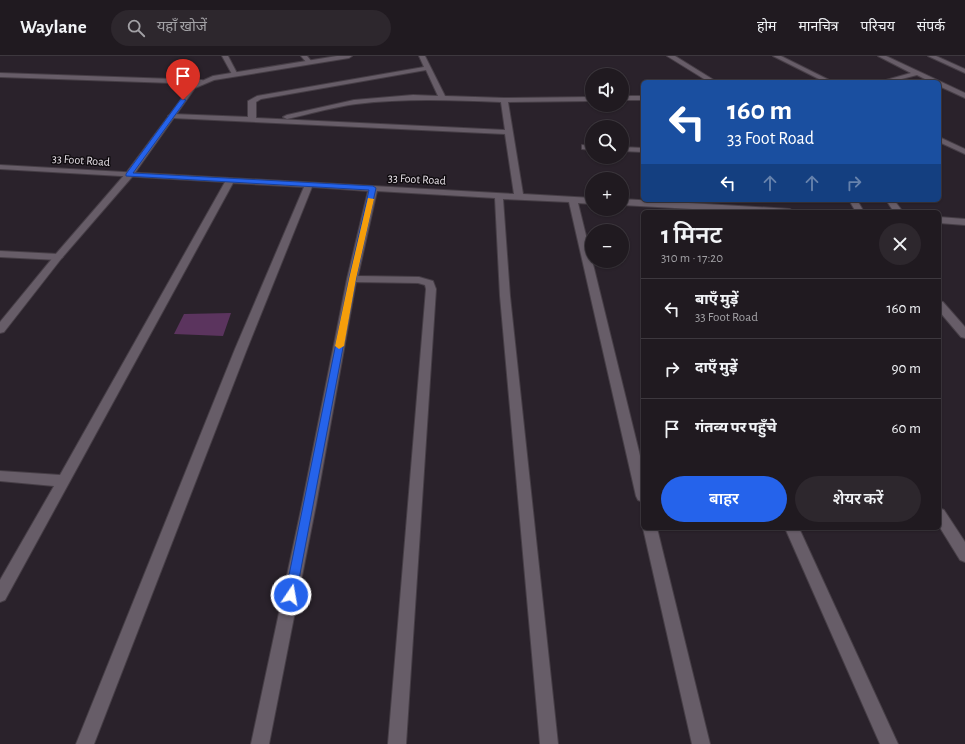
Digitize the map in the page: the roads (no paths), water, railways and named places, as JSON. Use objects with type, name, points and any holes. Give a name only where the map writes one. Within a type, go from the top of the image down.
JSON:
[{"type":"street","points":[[225,56],[235,75]]},
{"type":"street","points":[[0,75],[109,80],[202,82],[306,59],[349,56]]},
{"type":"street","points":[[422,56],[442,97]]},
{"type":"street","points":[[670,56],[711,80]]},
{"type":"street","points":[[776,56],[826,80]]},
{"type":"street","points":[[881,56],[932,80]]},
{"type":"street","points":[[931,56],[965,71]]},
{"type":"street","points":[[252,120],[252,101],[259,97],[428,68]]},
{"type":"street","points":[[890,80],[918,73]]},
{"type":"street","points":[[0,328],[58,257],[129,175],[193,87],[202,82]]},
{"type":"street","points":[[941,84],[965,96]]},
{"type":"street","points":[[270,120],[354,102],[381,98],[442,97],[504,100],[585,99]]},
{"type":"street","points":[[629,98],[641,98]]},
{"type":"street","points":[[504,100],[519,197]]},
{"type":"street","points":[[172,116],[509,132]]},
{"type":"street","points":[[941,139],[965,152]]},
{"type":"street","points":[[629,149],[641,150]]},
{"type":"street","name":"33 Foot Road","points":[[0,167],[585,201]]},
{"type":"street","points":[[0,595],[230,181]]},
{"type":"street","points":[[85,744],[309,184]]},
{"type":"street","points":[[260,744],[309,505],[352,279],[373,188]]},
{"type":"street","points":[[499,196],[505,296],[549,744]]},
{"type":"street","points":[[573,200],[641,488]]},
{"type":"street","points":[[629,203],[731,210]]},
{"type":"street","points":[[941,220],[965,222]]},
{"type":"street","points":[[0,254],[58,257]]},
{"type":"street","points":[[352,279],[419,280],[429,283],[431,289],[397,744]]},
{"type":"street","points":[[941,306],[965,334]]},
{"type":"street","points":[[0,476],[64,481]]},
{"type":"street","points":[[941,517],[965,555]]},
{"type":"street","points":[[650,530],[701,744]]},
{"type":"street","points":[[793,530],[889,744]]}]
